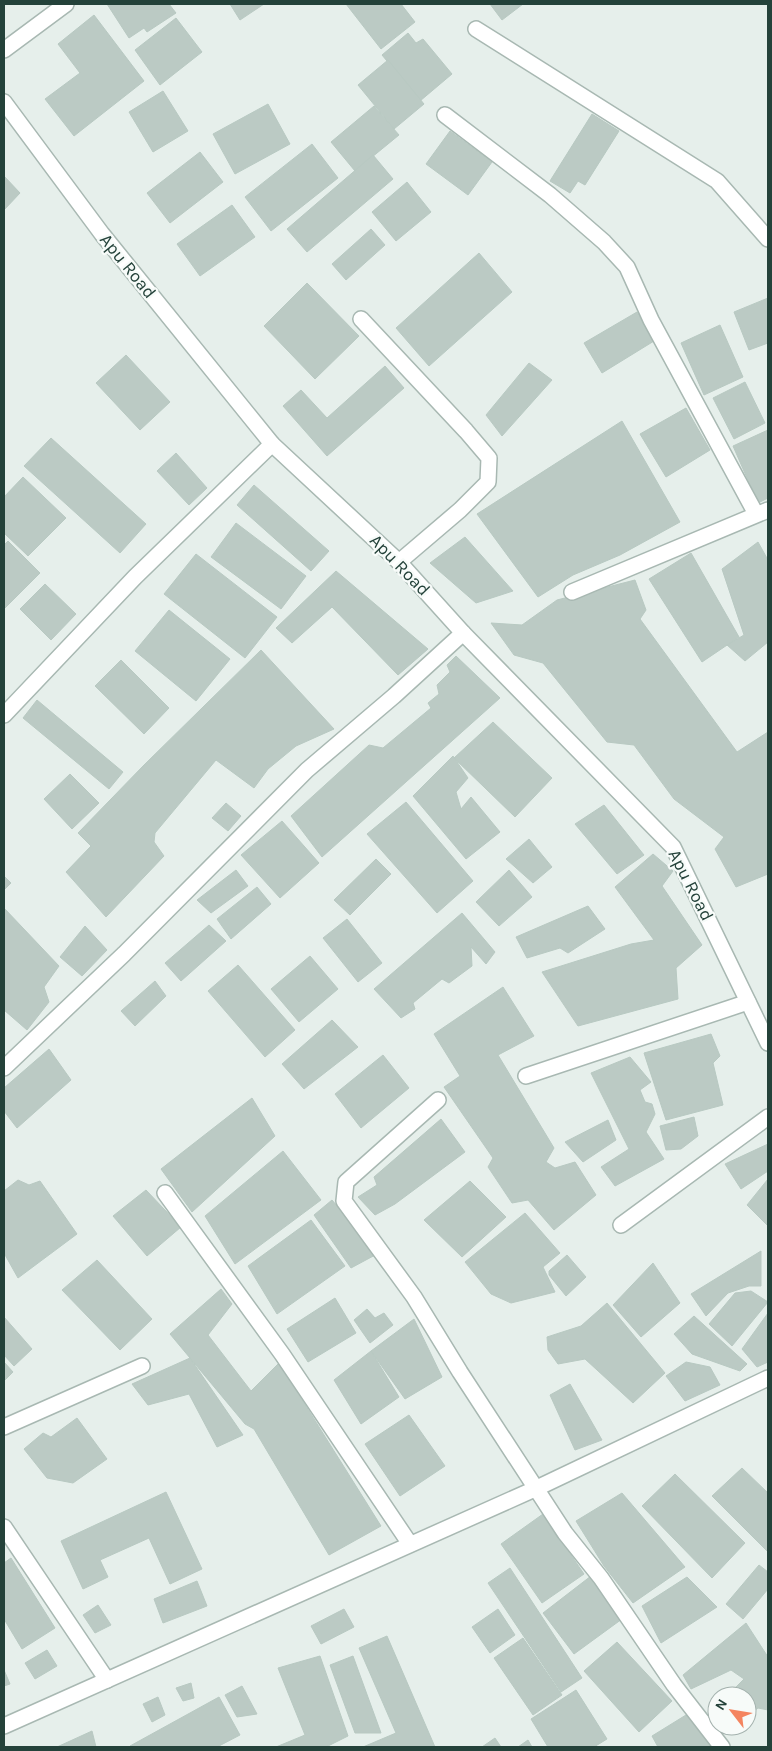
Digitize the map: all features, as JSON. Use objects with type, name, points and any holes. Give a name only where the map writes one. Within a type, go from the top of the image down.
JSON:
[{"type":"street","points":[[4,50],[66,4]]},
{"type":"street","points":[[476,29],[717,180],[768,239]]},
{"type":"street","name":"Apu Road","points":[[4,102],[102,234],[272,444],[399,562],[464,633],[673,847],[768,1043]]},
{"type":"street","points":[[445,115],[550,195],[604,242],[627,267],[651,320],[762,512],[572,592]]},
{"type":"street","points":[[361,319],[466,430],[489,458],[488,482],[460,510],[399,562]]},
{"type":"street","points":[[4,714],[135,577],[272,444]]},
{"type":"street","points":[[4,1068],[124,954],[307,770],[464,633]]},
{"type":"street","points":[[526,1076],[748,1002]]},
{"type":"street","points":[[438,1100],[346,1182],[344,1201],[414,1296],[460,1372],[566,1533],[602,1578],[674,1685],[722,1747]]},
{"type":"street","points":[[621,1225],[768,1117]]},
{"type":"street","points":[[165,1192],[282,1354],[410,1544]]},
{"type":"street","points":[[4,1427],[142,1366]]},
{"type":"street","points":[[4,1726],[537,1488],[768,1378]]},
{"type":"street","points":[[4,1527],[107,1680]]},
{"type":"building","points":[[107,4],[169,4],[176,13],[147,32],[144,28],[129,38]]},
{"type":"building","points":[[230,4],[264,4],[240,20]]},
{"type":"building","points":[[346,4],[401,4],[415,22],[381,49]]},
{"type":"building","points":[[490,4],[523,4],[502,20]]},
{"type":"building","points":[[94,15],[144,81],[74,136],[45,99],[80,73],[58,44]]},
{"type":"building","points":[[176,18],[202,52],[160,85],[135,50]]},
{"type":"building","points":[[408,33],[416,43],[423,39],[452,74],[420,101],[382,55]]},
{"type":"building","points":[[388,60],[424,104],[394,129],[358,85]]},
{"type":"building","points":[[163,91],[188,131],[153,152],[129,112]]},
{"type":"building","points":[[268,104],[290,144],[235,174],[213,134]]},
{"type":"building","points":[[374,106],[399,135],[355,171],[331,142]]},
{"type":"building","points":[[592,114],[619,131],[585,185],[578,181],[570,193],[550,181]]},
{"type":"building","points":[[450,131],[492,162],[468,195],[426,164]]},
{"type":"building","points":[[312,144],[338,178],[271,231],[245,197]]},
{"type":"building","points":[[200,152],[223,182],[170,223],[147,193]]},
{"type":"building","points":[[373,155],[393,179],[307,252],[287,229]]},
{"type":"building","points":[[4,176],[20,193],[4,210]]},
{"type":"building","points":[[407,182],[431,212],[396,241],[372,212]]},
{"type":"building","points":[[232,205],[255,237],[200,276],[177,244]]},
{"type":"building","points":[[371,229],[385,245],[346,280],[332,264]]},
{"type":"building","points":[[479,253],[512,292],[429,366],[396,328]]},
{"type":"building","points":[[307,283],[359,336],[315,379],[264,326]]},
{"type":"building","points":[[768,298],[768,343],[749,350],[734,312]]},
{"type":"building","points":[[637,312],[654,341],[602,373],[584,343]]},
{"type":"building","points":[[720,325],[743,377],[704,395],[681,343]]},
{"type":"building","points":[[126,355],[170,402],[140,430],[96,383]]},
{"type":"building","points":[[529,363],[552,380],[502,436],[486,415]]},
{"type":"building","points":[[385,366],[404,388],[327,456],[283,406],[301,390],[327,418]]},
{"type":"building","points":[[745,382],[765,423],[734,439],[713,398]]},
{"type":"building","points":[[686,408],[710,450],[666,477],[640,434]]},
{"type":"building","points":[[622,421],[680,522],[620,555],[573,575],[538,597],[477,514]]},
{"type":"building","points":[[768,430],[768,498],[758,503],[733,446]]},
{"type":"building","points":[[51,438],[146,524],[120,553],[24,466]]},
{"type":"building","points":[[176,453],[207,488],[189,505],[157,471]]},
{"type":"building","points":[[23,477],[66,518],[28,556],[4,533],[4,497]]},
{"type":"building","points":[[254,485],[329,551],[311,571],[237,505]]},
{"type":"building","points":[[236,523],[306,576],[281,609],[211,557]]},
{"type":"building","points":[[465,537],[513,591],[476,603],[430,563]]},
{"type":"building","points":[[8,541],[40,573],[4,609],[4,545]]},
{"type":"building","points":[[758,542],[768,560],[768,642],[745,661],[727,645],[744,635],[722,569]]},
{"type":"building","points":[[691,553],[739,637],[702,662],[649,579]]},
{"type":"building","points":[[196,554],[277,617],[245,658],[164,594]]},
{"type":"building","points":[[336,571],[428,649],[398,675],[332,607],[292,643],[276,628]]},
{"type":"building","points":[[635,580],[646,610],[640,619],[737,752],[768,732],[768,874],[736,887],[715,849],[724,837],[674,799],[634,745],[607,742],[543,663],[514,655],[491,623],[522,625],[557,600]]},
{"type":"building","points":[[45,584],[76,614],[51,640],[20,609]]},
{"type":"building","points":[[169,610],[230,659],[196,701],[135,651]]},
{"type":"building","points":[[261,650],[334,729],[296,746],[268,769],[254,788],[216,760],[155,833],[154,842],[164,856],[106,917],[66,872],[91,846],[78,833]]},
{"type":"building","points":[[456,656],[500,698],[322,857],[291,816],[369,745],[383,748],[431,708],[428,703],[439,694],[437,685],[450,672],[447,665]]},
{"type":"building","points":[[121,660],[169,708],[144,734],[95,686]]},
{"type":"building","points":[[37,700],[123,772],[109,789],[23,718]]},
{"type":"building","points":[[493,722],[552,778],[515,817],[454,758]]},
{"type":"building","points":[[453,756],[468,778],[456,792],[461,809],[471,797],[500,832],[466,859],[413,796]]},
{"type":"building","points":[[70,774],[99,803],[72,829],[44,799]]},
{"type":"building","points":[[406,802],[473,881],[437,913],[367,834]]},
{"type":"building","points":[[226,803],[241,816],[228,831],[212,818]]},
{"type":"building","points":[[604,805],[644,855],[617,874],[575,824]]},
{"type":"building","points":[[282,821],[319,863],[280,898],[241,855]]},
{"type":"building","points":[[529,839],[552,867],[533,883],[506,859]]},
{"type":"building","points":[[653,854],[673,871],[662,886],[702,945],[676,968],[678,999],[578,1026],[542,972],[631,944],[654,940],[615,887]]},
{"type":"building","points":[[376,859],[391,874],[350,915],[334,900]]},
{"type":"building","points":[[236,870],[248,886],[211,913],[197,900]]},
{"type":"building","points":[[509,870],[532,897],[499,926],[476,902]]},
{"type":"building","points":[[4,876],[11,883],[4,890]]},
{"type":"building","points":[[257,887],[271,904],[231,939],[217,919]]},
{"type":"building","points":[[588,906],[605,929],[568,953],[560,948],[527,958],[516,937]]},
{"type":"building","points":[[4,908],[59,966],[44,987],[49,1002],[27,1030],[4,1010]]},
{"type":"building","points":[[462,913],[495,952],[486,964],[471,947],[472,966],[449,983],[442,979],[413,1003],[415,1009],[401,1018],[374,989]]},
{"type":"building","points":[[347,919],[382,963],[358,982],[323,938]]},
{"type":"building","points":[[209,925],[226,941],[181,981],[165,963]]},
{"type":"building","points":[[85,926],[107,950],[82,976],[60,957]]},
{"type":"building","points":[[310,956],[338,989],[299,1022],[271,989]]},
{"type":"building","points":[[238,965],[295,1030],[265,1057],[208,991]]},
{"type":"building","points":[[155,981],[166,996],[135,1026],[121,1011]]},
{"type":"building","points":[[503,987],[534,1036],[498,1055],[554,1148],[546,1162],[555,1168],[575,1162],[596,1195],[554,1230],[528,1200],[512,1203],[488,1167],[493,1158],[444,1087],[460,1076],[434,1034]]},
{"type":"building","points":[[332,1020],[358,1047],[304,1089],[282,1064]]},
{"type":"building","points":[[711,1034],[720,1056],[713,1063],[723,1105],[666,1120],[644,1053]]},
{"type":"building","points":[[49,1049],[71,1080],[17,1128],[4,1111],[4,1088]]},
{"type":"building","points":[[383,1055],[409,1088],[361,1128],[335,1094]]},
{"type":"building","points":[[630,1057],[651,1082],[640,1090],[645,1102],[652,1104],[655,1114],[646,1132],[664,1159],[615,1186],[601,1167],[629,1149],[591,1073]]},
{"type":"building","points":[[252,1098],[275,1136],[192,1212],[161,1169]]},
{"type":"building","points":[[694,1117],[698,1136],[681,1149],[666,1150],[660,1126]]},
{"type":"building","points":[[441,1119],[465,1152],[395,1204],[375,1215],[358,1197],[377,1185],[374,1177]]},
{"type":"building","points":[[608,1120],[616,1140],[583,1162],[565,1142]]},
{"type":"building","points":[[768,1144],[768,1171],[741,1189],[725,1164]]},
{"type":"building","points":[[283,1151],[321,1200],[235,1264],[205,1216]]},
{"type":"building","points":[[768,1179],[768,1226],[747,1205]]},
{"type":"building","points":[[18,1180],[29,1185],[40,1181],[77,1234],[18,1278],[4,1253],[4,1191]]},
{"type":"building","points":[[470,1181],[506,1217],[462,1257],[424,1220]]},
{"type":"building","points":[[146,1190],[181,1227],[147,1256],[113,1216]]},
{"type":"building","points":[[332,1200],[377,1254],[351,1268],[314,1215]]},
{"type":"building","points":[[525,1213],[560,1253],[543,1267],[555,1292],[511,1303],[491,1294],[465,1262]]},
{"type":"building","points":[[311,1220],[345,1266],[277,1314],[248,1266]]},
{"type":"building","points":[[761,1251],[761,1286],[749,1286],[728,1293],[706,1316],[691,1294]]},
{"type":"building","points":[[567,1255],[586,1277],[566,1296],[549,1275],[549,1271]]},
{"type":"building","points":[[97,1260],[152,1319],[120,1350],[62,1290]]},
{"type":"building","points":[[653,1263],[680,1303],[641,1337],[613,1305]]},
{"type":"building","points":[[221,1289],[232,1304],[208,1335],[251,1391],[279,1363],[381,1526],[329,1555],[254,1429],[245,1424],[170,1334]]},
{"type":"building","points":[[751,1291],[768,1302],[732,1346],[709,1324],[735,1293]]},
{"type":"building","points":[[335,1298],[356,1333],[308,1362],[287,1329]]},
{"type":"building","points":[[607,1303],[665,1373],[633,1403],[585,1359],[558,1364],[548,1350],[547,1337],[581,1326]]},
{"type":"building","points":[[367,1309],[375,1318],[384,1313],[393,1325],[370,1343],[354,1320]]},
{"type":"building","points":[[768,1313],[768,1362],[757,1367],[742,1349]]},
{"type":"building","points":[[694,1316],[747,1364],[740,1371],[692,1354],[674,1334]]},
{"type":"building","points":[[4,1317],[32,1349],[14,1366],[4,1355]]},
{"type":"building","points":[[414,1319],[442,1377],[405,1399],[371,1351]]},
{"type":"building","points":[[371,1351],[399,1397],[361,1424],[334,1380]]},
{"type":"building","points":[[190,1358],[243,1435],[217,1447],[189,1394],[148,1405],[132,1384]]},
{"type":"building","points":[[4,1362],[13,1372],[4,1381]]},
{"type":"building","points":[[686,1362],[710,1367],[720,1385],[685,1401],[666,1376]]},
{"type":"building","points":[[570,1384],[602,1440],[575,1450],[550,1395]]},
{"type":"building","points":[[409,1415],[445,1466],[400,1496],[365,1444]]},
{"type":"building","points":[[77,1418],[107,1459],[73,1483],[47,1478],[24,1449],[43,1433],[51,1437]]},
{"type":"building","points":[[742,1468],[768,1493],[768,1552],[712,1496]]},
{"type":"building","points":[[675,1474],[745,1543],[712,1578],[642,1506]]},
{"type":"building","points":[[166,1492],[202,1569],[170,1584],[149,1538],[100,1560],[108,1577],[83,1589],[61,1541]]},
{"type":"building","points":[[622,1493],[685,1567],[633,1603],[604,1566],[576,1521]]},
{"type":"building","points":[[543,1514],[584,1574],[542,1603],[501,1544]]},
{"type":"building","points":[[11,1558],[55,1628],[22,1649],[4,1619],[4,1563]]},
{"type":"building","points":[[759,1565],[768,1572],[768,1589],[743,1619],[726,1604]]},
{"type":"building","points":[[510,1568],[582,1678],[561,1692],[488,1583]]},
{"type":"building","points":[[591,1576],[622,1619],[574,1654],[543,1613]]},
{"type":"building","points":[[687,1577],[717,1607],[661,1643],[642,1606]]},
{"type":"building","points":[[197,1581],[207,1606],[163,1623],[154,1599]]},
{"type":"building","points":[[98,1605],[111,1625],[95,1633],[83,1615]]},
{"type":"building","points":[[344,1609],[354,1627],[321,1644],[311,1626]]},
{"type":"building","points":[[498,1609],[515,1635],[490,1653],[472,1627]]},
{"type":"building","points":[[746,1623],[768,1657],[768,1710],[757,1709],[757,1686],[737,1686],[744,1679],[731,1670],[691,1689],[683,1675]]},
{"type":"building","points":[[387,1636],[435,1747],[363,1747],[396,1733],[359,1648]]},
{"type":"building","points":[[523,1638],[562,1695],[533,1715],[494,1658]]},
{"type":"building","points":[[617,1642],[672,1701],[639,1732],[584,1671]]},
{"type":"building","points":[[47,1650],[57,1666],[35,1679],[25,1663]]},
{"type":"building","points":[[320,1656],[348,1736],[326,1747],[276,1747],[305,1735],[278,1668]]},
{"type":"building","points":[[353,1656],[381,1733],[355,1733],[330,1665]]},
{"type":"building","points":[[4,1670],[10,1684],[4,1686]]},
{"type":"building","points":[[191,1683],[194,1698],[183,1701],[176,1688]]},
{"type":"building","points":[[242,1686],[257,1714],[237,1717],[225,1695]]},
{"type":"building","points":[[576,1690],[607,1739],[594,1747],[548,1747],[531,1719]]},
{"type":"building","points":[[158,1697],[165,1715],[152,1722],[143,1704]]},
{"type":"building","points":[[219,1697],[240,1735],[217,1747],[130,1746]]},
{"type":"building","points":[[686,1715],[714,1747],[658,1747],[652,1736]]},
{"type":"building","points":[[92,1731],[96,1747],[57,1747]]},
{"type":"building","points":[[495,1738],[501,1747],[482,1747]]},
{"type":"building","points":[[528,1740],[532,1747],[518,1747]]}]
